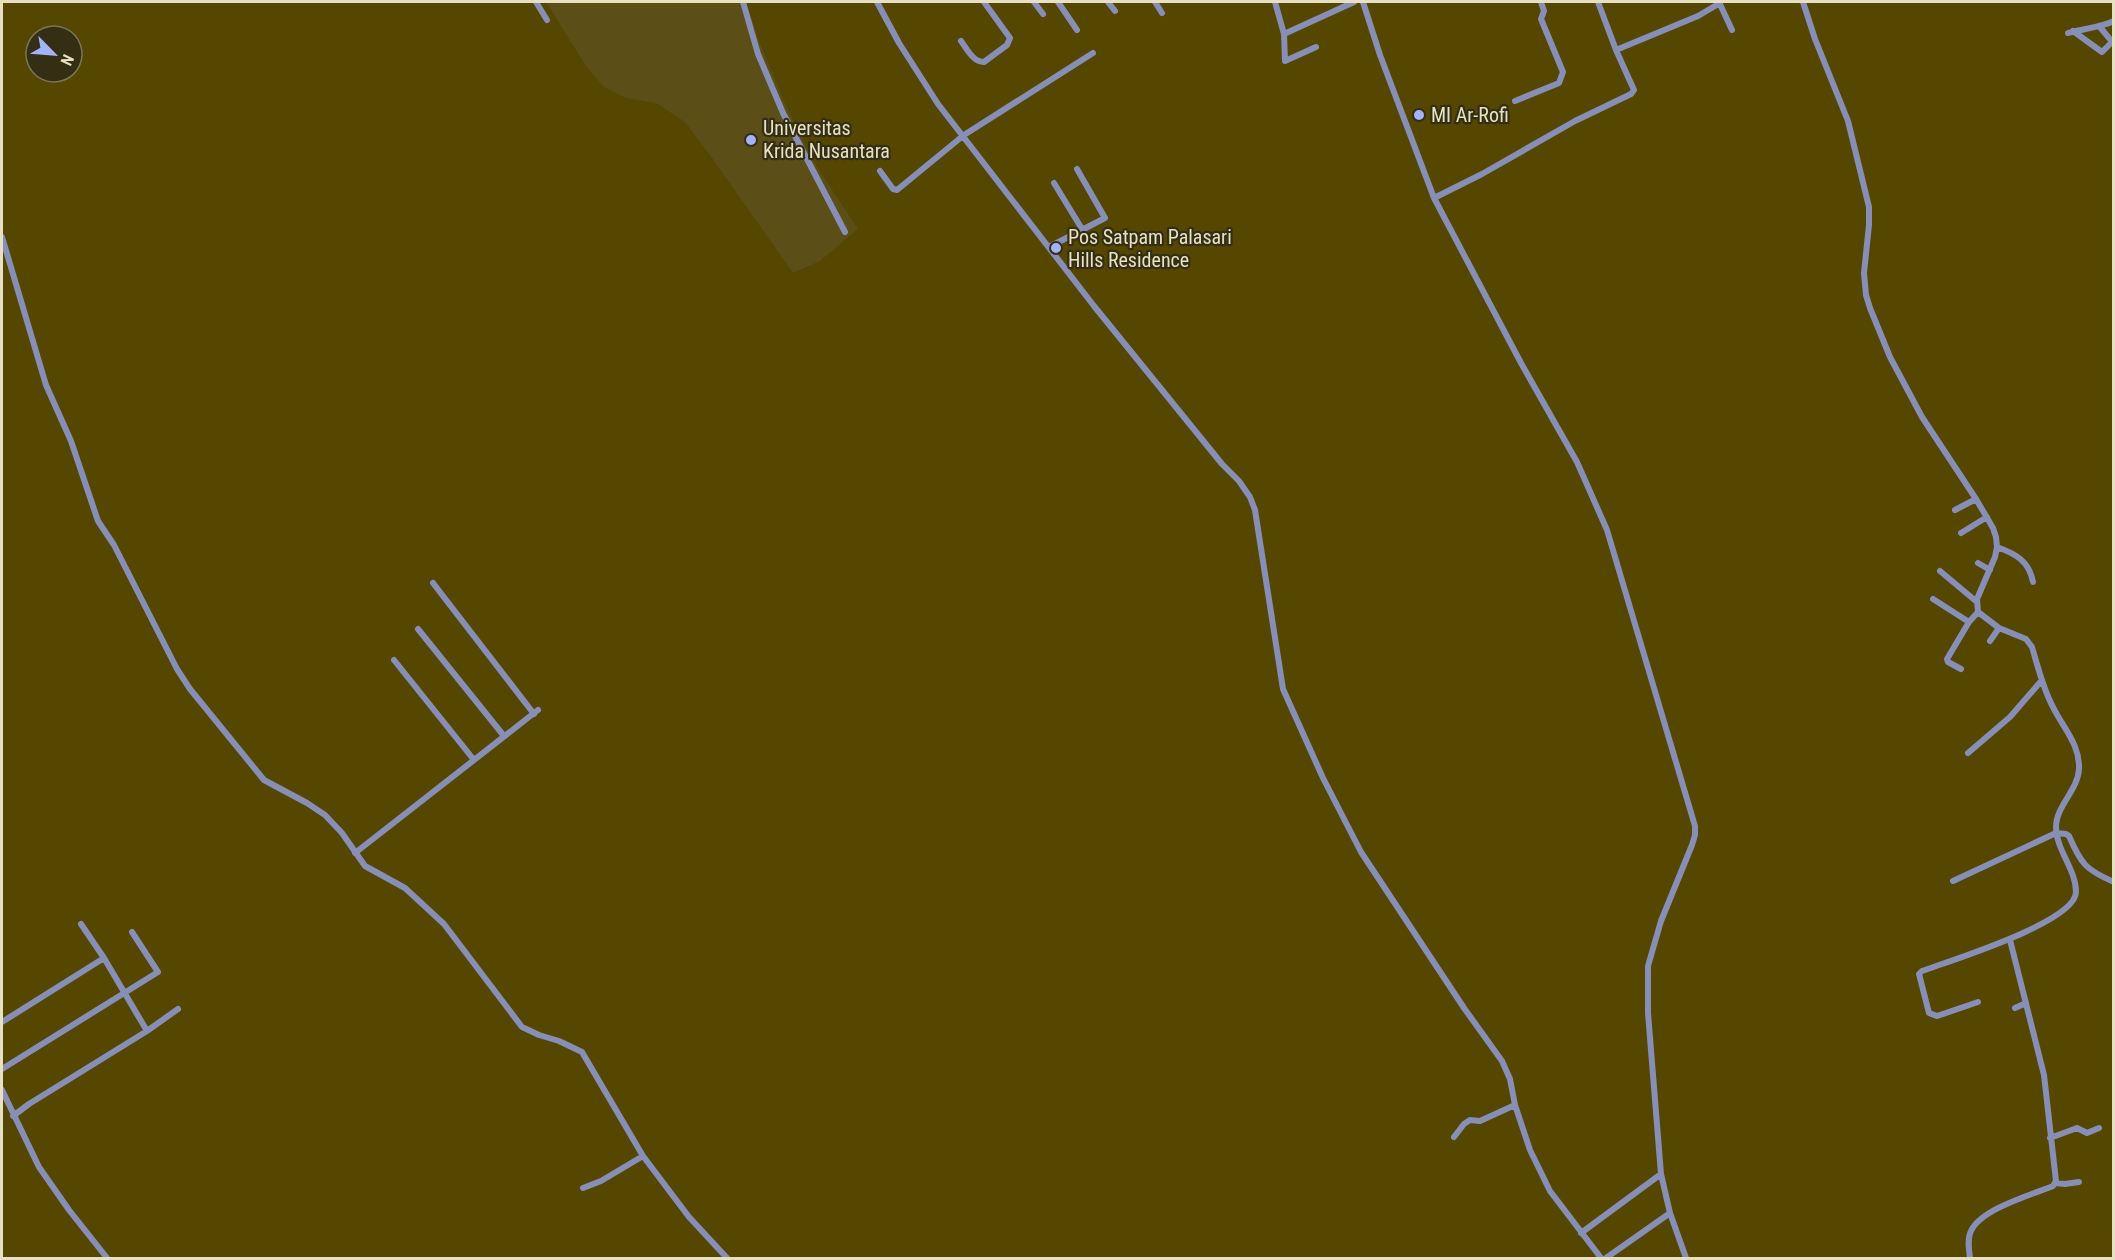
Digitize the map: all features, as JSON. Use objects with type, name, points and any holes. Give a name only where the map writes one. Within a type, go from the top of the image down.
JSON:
[{"type":"street","points":[[536,2],[547,20]]},
{"type":"street","points":[[743,2],[758,54],[783,113],[845,232]]},
{"type":"street","points":[[878,2],[894,35],[938,104],[1094,306],[1250,497],[1261,541],[1283,689],[1323,778],[1361,852],[1464,1008],[1502,1060],[1510,1079],[1515,1105],[1530,1150],[1550,1191],[1601,1258]]},
{"type":"street","points":[[961,41],[981,63],[1007,45],[1010,38],[984,2]]},
{"type":"street","points":[[1034,2],[1043,14]]},
{"type":"street","points":[[1058,2],[1077,30]]},
{"type":"street","points":[[1108,2],[1115,11]]},
{"type":"street","points":[[1155,2],[1162,14]]},
{"type":"street","points":[[1275,2],[1284,34],[1286,61],[1316,47]]},
{"type":"street","points":[[1284,34],[1354,2]]},
{"type":"street","points":[[1363,2],[1390,83],[1434,198],[1521,363],[1577,462],[1607,530],[1695,826],[1692,844],[1661,921],[1648,966],[1650,1034],[1661,1174],[1670,1214],[1686,1258]]},
{"type":"street","points":[[1515,101],[1559,83],[1562,79],[1563,72],[1541,19],[1544,11],[1541,2]]},
{"type":"street","points":[[1434,198],[1482,174],[1575,121],[1631,94],[1634,90],[1598,2]]},
{"type":"street","points":[[1616,50],[1698,16],[1720,2],[1732,30]]},
{"type":"street","points":[[1803,2],[1815,39],[1848,121],[1869,207],[1864,273],[1870,308],[1890,357],[1922,417],[1993,528],[1997,546],[1977,602],[1978,612],[1999,628],[2026,639],[2032,647],[2053,708],[2077,751],[2078,777],[2056,823],[2056,833],[2071,869],[2076,891],[2071,904],[2043,923],[2010,940],[1919,974],[1929,1013],[1932,1016],[1978,1002]]},
{"type":"street","points":[[2099,26],[2113,43],[2102,52],[2070,32],[2099,26],[2107,25],[2114,21]]},
{"type":"street","points":[[880,171],[893,189],[897,190],[964,135],[1093,53]]},
{"type":"street","points":[[1049,247],[1105,217],[1077,169]]},
{"type":"street","points":[[1054,183],[1082,229]]},
{"type":"street","points":[[2,237],[46,385],[71,441],[98,521],[114,544],[177,669],[190,689],[264,780],[325,815],[342,833],[365,866],[405,888],[444,924],[522,1027],[582,1052],[642,1156],[689,1217],[727,1258]]},
{"type":"street","points":[[1955,510],[1976,499]]},
{"type":"street","points":[[1961,533],[1987,517]]},
{"type":"street","points":[[1997,546],[2026,562],[2033,582]]},
{"type":"street","points":[[1978,563],[1990,570]]},
{"type":"street","points":[[1940,571],[1977,602]]},
{"type":"street","points":[[355,853],[536,712],[432,583]]},
{"type":"street","points":[[1933,599],[1969,622]]},
{"type":"street","points":[[1961,669],[1948,662],[1947,659],[1969,622],[1978,612]]},
{"type":"street","points":[[1990,640],[1999,628]]},
{"type":"street","points":[[418,629],[504,736]]},
{"type":"street","points":[[394,660],[474,760]]},
{"type":"street","points":[[1968,753],[2010,717],[2042,680]]},
{"type":"street","points":[[1953,880],[2056,833],[2069,836],[2082,864],[2114,882]]},
{"type":"street","points":[[81,924],[147,1031]]},
{"type":"street","points":[[2,1069],[159,972],[132,932]]},
{"type":"street","points":[[2010,940],[2044,1075],[2055,1183]]},
{"type":"street","points":[[2,1022],[104,958]]},
{"type":"street","points":[[2015,1008],[2026,1003]]},
{"type":"street","points":[[13,1116],[178,1009]]},
{"type":"street","points":[[2,1090],[39,1167],[107,1258]]},
{"type":"street","points":[[1454,1137],[1470,1120],[1480,1121],[1515,1105]]},
{"type":"street","points":[[2050,1138],[2077,1128],[2087,1133],[2099,1128]]},
{"type":"street","points":[[583,1188],[601,1181],[642,1156]]},
{"type":"street","points":[[1581,1233],[1661,1174]]},
{"type":"street","points":[[1970,1258],[1969,1238],[1971,1229],[1977,1223],[2001,1207],[2055,1183],[2079,1182]]},
{"type":"street","points":[[1606,1258],[1670,1214]]},
{"type":"shaded area","name":"Universitas Krida Nusantara","points":[[546,2],[746,2],[759,41],[786,106],[815,164],[858,229],[820,261],[793,273],[685,122],[656,103],[626,98],[604,87],[586,66]]},
{"type":"place","name":"MI Ar-Rofi","points":[[1419,115]]},
{"type":"place","name":"Universitas Krida Nusantara","points":[[751,140]]},
{"type":"place","name":"Pos Satpam Palasari Hills Residence","points":[[1056,248]]}]
